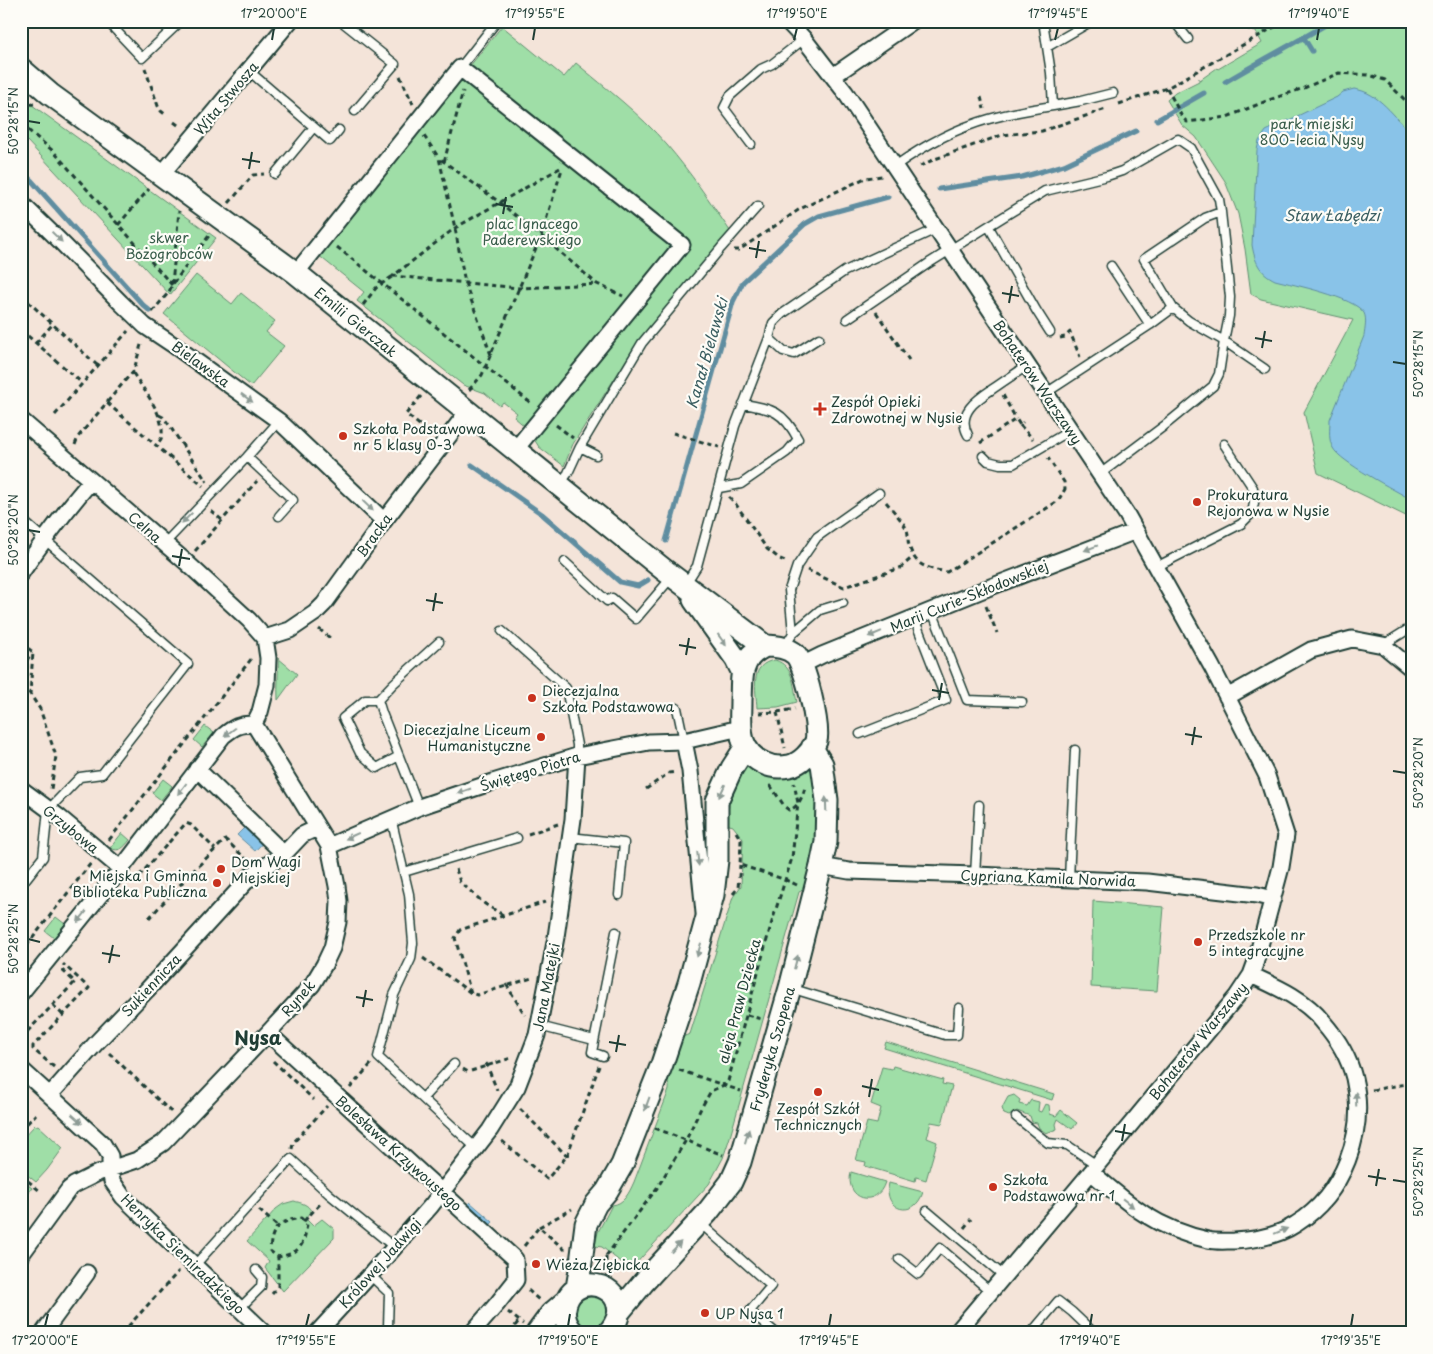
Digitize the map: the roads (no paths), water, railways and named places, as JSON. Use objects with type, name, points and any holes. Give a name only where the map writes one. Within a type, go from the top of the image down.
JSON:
[{"type":"street","name":"Wita Stwosza","points":[[161,175],[290,21]]},
{"type":"street","name":"Bohaterów Warszawy","points":[[787,21],[833,76],[895,166],[1136,531],[1227,697],[1267,776],[1286,835],[1281,867],[1262,943],[1251,975],[1237,996],[956,1333]]},
{"type":"street","points":[[833,76],[913,21]]},
{"type":"street","name":"Emilii Gierczak","points":[[21,68],[50,94],[468,401],[515,450],[673,577],[781,642]]},
{"type":"street","points":[[296,274],[418,121],[464,71],[682,245],[515,450]]},
{"type":"street","name":"Bielawska","points":[[21,204],[60,240],[145,326],[279,421],[384,521]]},
{"type":"street","name":"Bracka","points":[[265,641],[290,630],[315,613],[324,604],[468,401]]},
{"type":"street","name":"Celna","points":[[21,420],[186,562],[249,620],[265,641]]},
{"type":"street","points":[[21,573],[44,539],[91,481]]},
{"type":"street","name":"Marii Curie-Skłodowskiej","points":[[802,665],[822,655],[980,591],[1136,531]]},
{"type":"street","name":"Emilii Gierczak","points":[[673,577],[736,659],[742,671]]},
{"type":"street","points":[[1227,697],[1311,650],[1352,639],[1383,645],[1412,669]]},
{"type":"street","points":[[21,992],[56,959],[121,869],[223,736],[234,727],[254,724],[260,712],[267,686],[268,672],[265,641]]},
{"type":"street","points":[[781,642],[795,654],[802,665],[816,725],[816,742],[802,760],[789,766],[771,767],[754,759],[745,730],[742,671],[750,656],[757,650],[781,642]]},
{"type":"street","name":"Rynek","points":[[21,1255],[69,1189],[74,1185],[92,1176],[137,1160],[163,1143],[312,985],[332,948],[338,922],[339,901],[329,846],[254,724]]},
{"type":"street","points":[[572,1332],[566,1320],[564,1310],[580,1270],[586,1224],[596,1204],[608,1191],[622,1165],[662,1064],[689,983],[713,895],[717,860],[717,800],[732,768],[745,730]]},
{"type":"street","name":"Świętego Piotra","points":[[329,846],[419,807],[577,756],[649,742],[684,741],[745,730]]},
{"type":"street","points":[[684,741],[690,771],[705,926]]},
{"type":"street","name":"Fryderyka Szopena","points":[[616,1325],[643,1283],[699,1222],[731,1182],[740,1162],[790,988],[826,842],[827,800],[822,764],[812,748]]},
{"type":"street","name":"Jana Matejki","points":[[441,1191],[490,1130],[517,1087],[539,1026],[562,903],[573,819],[577,756]]},
{"type":"street","points":[[197,770],[284,854]]},
{"type":"street","name":"Grzybowa","points":[[21,789],[54,813],[121,869]]},
{"type":"street","name":"Sukiennicza","points":[[50,1095],[97,1042],[153,984],[251,870],[284,854],[302,835],[317,828]]},
{"type":"street","name":"Cypriana Kamila Norwida","points":[[821,866],[849,871],[1147,882],[1257,895],[1273,899]]},
{"type":"street","points":[[1094,1169],[1143,1214],[1186,1234],[1209,1240],[1243,1240],[1261,1238],[1278,1233],[1305,1218],[1328,1195],[1343,1172],[1354,1143],[1357,1115],[1354,1078],[1348,1061],[1338,1043],[1314,1011],[1298,999],[1251,975]]},
{"type":"street","name":"Bolesława Krzywoustego","points":[[263,1038],[441,1191],[515,1258],[516,1280],[472,1333]]},
{"type":"street","points":[[21,1069],[104,1144],[110,1156],[110,1170]]},
{"type":"street","name":"Henryka Siemiradzkiego","points":[[110,1170],[112,1181],[123,1197],[265,1333]]},
{"type":"street","name":"Królowej Jadwigi","points":[[317,1333],[431,1206],[441,1191]]},
{"type":"street","points":[[43,1333],[87,1273]]},
{"type":"street","points":[[533,1330],[572,1294],[591,1284],[603,1287],[611,1293],[617,1302],[616,1325]]},
{"type":"lane","points":[[107,21],[142,58],[181,21]]},
{"type":"lane","points":[[341,21],[395,64],[355,111]]},
{"type":"lane","points":[[464,71],[497,21]]},
{"type":"lane","points":[[1043,21],[1053,106]]},
{"type":"lane","points":[[1047,47],[1092,21]]},
{"type":"lane","points":[[1174,21],[1188,39]]},
{"type":"lane","points":[[751,144],[724,108],[730,96],[761,69],[772,64],[804,39]]},
{"type":"lane","points":[[249,71],[330,141],[339,130]]},
{"type":"lane","points":[[895,166],[909,156],[952,133],[988,119],[1081,102],[1112,93]]},
{"type":"lane","points":[[275,174],[314,127]]},
{"type":"lane","points":[[847,319],[951,249],[1045,191],[1122,171],[1178,139],[1191,148],[1218,199],[1221,212],[1230,297],[1229,316],[1219,374],[1213,386],[1100,474]]},
{"type":"lane","points":[[558,486],[568,474],[580,447],[642,343],[758,206]]},
{"type":"lane","points":[[1221,212],[1205,218],[1144,259],[1173,308],[1189,322],[1224,341],[1266,369]]},
{"type":"lane","points":[[989,227],[1050,332]]},
{"type":"lane","points":[[564,562],[607,601],[612,598],[636,619],[673,577],[698,566],[735,426],[773,323],[782,314],[845,271],[936,229]]},
{"type":"lane","points":[[1111,266],[1150,325]]},
{"type":"lane","points":[[1046,394],[1173,308]]},
{"type":"lane","points":[[769,338],[783,350],[794,354],[819,338]]},
{"type":"lane","points":[[968,435],[965,420],[970,406],[1028,365]]},
{"type":"lane","points":[[719,488],[741,484],[787,452],[798,439],[789,424],[774,412],[762,407],[743,404]]},
{"type":"lane","points":[[164,544],[279,421]]},
{"type":"lane","points":[[983,456],[988,461],[1000,464],[1013,464],[1070,430]]},
{"type":"lane","points":[[1156,567],[1241,524],[1252,514],[1254,503],[1253,488],[1224,444]]},
{"type":"lane","points":[[580,447],[596,455]]},
{"type":"lane","points":[[247,457],[293,500],[279,516]]},
{"type":"lane","points":[[781,642],[789,590],[796,566],[817,537],[880,493]]},
{"type":"lane","points":[[21,520],[188,664],[102,774],[80,777],[54,813],[43,857],[21,885]]},
{"type":"lane","points":[[781,642],[820,610],[843,603]]},
{"type":"lane","points":[[932,611],[967,700],[1022,702]]},
{"type":"lane","points":[[860,734],[946,700],[914,618]]},
{"type":"lane","points":[[1383,645],[1412,627]]},
{"type":"lane","points":[[502,630],[566,688],[577,745],[577,756]]},
{"type":"lane","points":[[398,756],[377,768],[360,752],[343,718],[365,700],[378,700],[438,642]]},
{"type":"lane","points":[[378,700],[419,807]]},
{"type":"lane","points":[[677,708],[684,741]]},
{"type":"lane","points":[[1069,878],[1075,750]]},
{"type":"lane","points":[[975,875],[979,804]]},
{"type":"lane","points":[[391,818],[409,894],[413,943],[411,959],[394,995],[378,1057],[476,1148]]},
{"type":"lane","points":[[570,837],[624,843],[619,895]]},
{"type":"lane","points":[[404,872],[517,838]]},
{"type":"lane","points":[[603,1056],[592,1052],[616,932]]},
{"type":"lane","points":[[790,988],[945,1035],[957,1035],[959,1008]]},
{"type":"lane","points":[[539,1026],[594,1040]]},
{"type":"lane","points":[[422,1098],[454,1064]]},
{"type":"lane","points":[[1016,1117],[1048,1143],[1067,1145],[1094,1169]]},
{"type":"lane","points":[[192,1262],[252,1202],[290,1159],[329,1194],[394,1247]]},
{"type":"lane","points":[[927,1211],[1004,1276]]},
{"type":"lane","points":[[699,1222],[771,1286],[750,1311],[776,1333]]},
{"type":"lane","points":[[899,1258],[918,1274],[940,1248],[990,1291]]},
{"type":"lane","points":[[240,1308],[261,1286],[262,1277],[256,1270]]},
{"type":"lane","points":[[370,1275],[389,1293],[388,1328],[383,1333]]},
{"type":"lane","points":[[1032,1333],[1058,1301],[1094,1333]]},
{"type":"water","name":"Staw Łabędzi","points":[[1354,89],[1363,91],[1379,100],[1412,134],[1412,500],[1346,461],[1338,454],[1330,442],[1330,420],[1364,336],[1366,321],[1364,313],[1349,302],[1309,288],[1275,280],[1265,274],[1259,266],[1252,245],[1259,141],[1266,131],[1337,97],[1343,92]]},
{"type":"water","points":[[252,820],[269,836],[255,851],[237,835]]},
{"type":"water","points":[[470,1202],[493,1222],[489,1226],[466,1206]]},
{"type":"waterway","name":"Kanał Bielawski","points":[[1225,82],[1332,21]]},
{"type":"waterway","points":[[1304,38],[1312,51]]},
{"type":"waterway","name":"Kanał Bielawski","points":[[1157,120],[1204,93]]},
{"type":"waterway","name":"Kanał Bielawski","points":[[939,189],[1022,177],[1064,165],[1136,131]]},
{"type":"waterway","name":"Kanał Bielawski","points":[[21,171],[150,311]]},
{"type":"waterway","name":"Kanał Bielawski","points":[[666,541],[733,302],[743,282],[805,224],[819,216],[888,197]]},
{"type":"waterway","name":"Kanał Bielawski","points":[[472,465],[542,514],[620,582],[638,586],[648,580]]},
{"type":"place","name":"Zespół Opieki Zdrowotnej w Nysie","points":[[820,409]]},
{"type":"place","name":"Szkoła Podstawowa nr 5 klasy 0-3","points":[[343,436]]},
{"type":"place","name":"Prokuratura Rejonowa w Nysie","points":[[1197,502]]},
{"type":"place","name":"Diecezjalna Szkoła Podstawowa","points":[[532,698]]},
{"type":"place","name":"Diecezjalne Liceum Humanistyczne","points":[[541,737]]},
{"type":"place","name":"Dom Wagi Miejskiej","points":[[221,869]]},
{"type":"place","name":"Miejska i Gminna Biblioteka Publiczna","points":[[217,883]]},
{"type":"place","name":"Przedszkole nr 5 integracyjne","points":[[1198,942]]},
{"type":"place","name":"Zespół Szkół Technicznych","points":[[818,1092]]},
{"type":"place","name":"Szkoła Podstawowa nr 1","points":[[993,1187]]},
{"type":"place","name":"Wieża Ziębicka","points":[[536,1264]]},
{"type":"place","name":"UP Nysa 1","points":[[705,1313]]},
{"type":"district","name":"Nysa","points":[[258,1037]]},
{"type":"park label","name":"park miejski 800-lecia Nysy","points":[[1312,132]]},
{"type":"park label","name":"plac Ignacego Paderewskiego","points":[[532,232]]},
{"type":"park label","name":"skwer Bożogrobców","points":[[169,246]]}]
